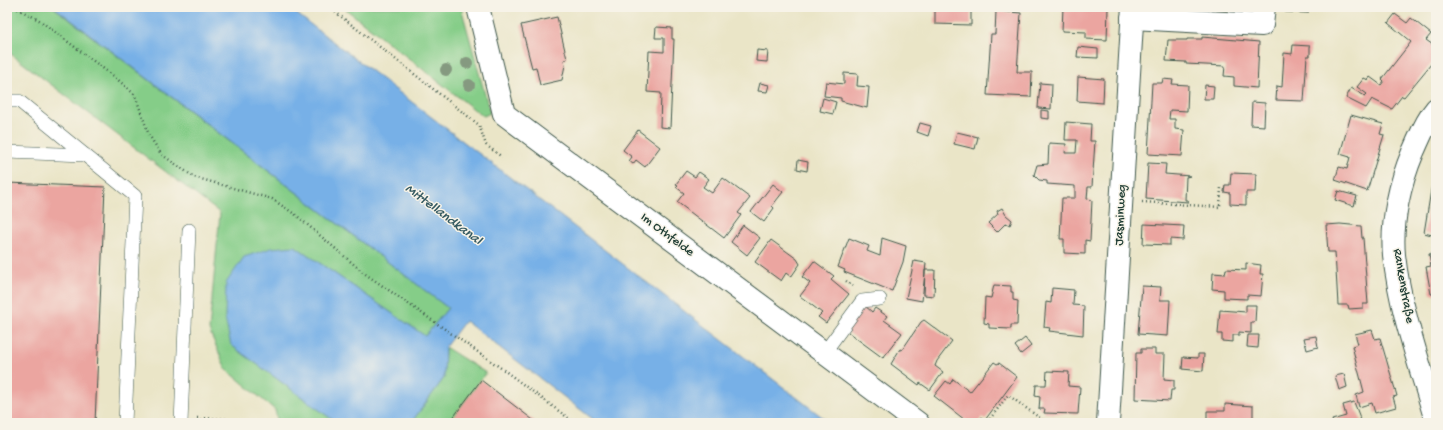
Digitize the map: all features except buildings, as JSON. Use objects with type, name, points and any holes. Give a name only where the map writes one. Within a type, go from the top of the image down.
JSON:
[{"type":"street","name":"Im Othfelde","points":[[478,7],[504,114],[918,423]]},
{"type":"street","points":[[1133,13],[1262,25],[1264,7]]},
{"type":"street","name":"Jasminweg","points":[[1108,423],[1133,13]]},
{"type":"street","name":"Rankenstraße","points":[[1436,109],[1427,120],[1406,168],[1395,217],[1394,255],[1404,305],[1436,420]]},
{"type":"lane","points":[[7,101],[19,102],[135,196],[125,423]]},
{"type":"lane","points":[[7,152],[85,155]]},
{"type":"lane","points":[[181,420],[189,230]]},
{"type":"lane","points":[[824,353],[862,301],[880,299]]},
{"type":"path","points":[[14,7],[40,20],[116,78],[135,95],[149,135],[161,154],[194,177],[272,199],[296,215],[364,273],[501,368],[575,423]]},
{"type":"path","points":[[329,7],[479,125],[486,145],[502,157]]},
{"type":"path","points":[[1122,201],[1220,207],[1221,187]]},
{"type":"path","points":[[990,419],[1008,395],[1044,421],[1077,423]]},
{"type":"path","points":[[181,420],[227,419]]},
{"type":"green space","points":[[7,7],[53,7],[448,308],[425,336],[295,246],[231,345],[337,423],[278,423],[275,410],[226,369],[209,330],[220,213],[7,51]]},
{"type":"green space","points":[[343,7],[461,7],[490,113],[484,116],[480,114]]},
{"type":"green space","points":[[445,347],[486,373],[449,423],[411,423],[444,378]]},
{"type":"water","name":"Mittellandkanal","points":[[54,7],[288,7],[830,423],[598,423],[465,321],[445,347],[444,378],[411,423],[337,423],[231,345],[225,318],[226,283],[244,257],[271,248],[295,246],[425,336],[448,308]]}]
